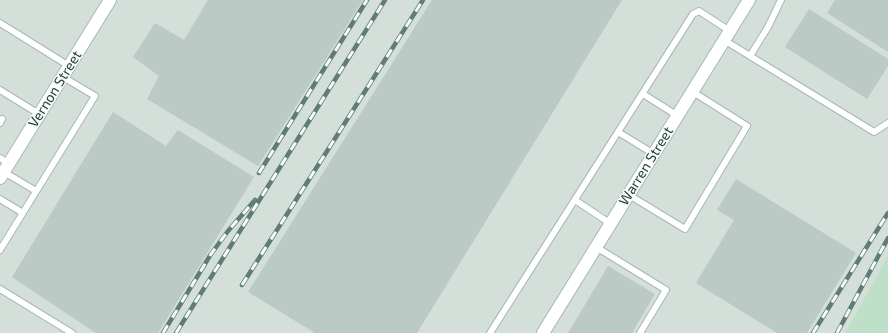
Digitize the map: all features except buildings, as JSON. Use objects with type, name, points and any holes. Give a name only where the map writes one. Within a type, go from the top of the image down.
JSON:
[{"type":"street","name":"Vernon Street","points":[[3,168],[40,114],[110,0]]},
{"type":"street","name":"Warren Street","points":[[543,333],[749,0]]},
{"type":"lane","points":[[750,56],[768,27],[781,0]]},
{"type":"lane","points":[[490,333],[693,14],[699,11],[750,56],[874,132],[888,123]]},
{"type":"lane","points":[[0,23],[69,66]]},
{"type":"lane","points":[[0,250],[95,96],[63,76]]},
{"type":"lane","points":[[0,90],[40,114]]},
{"type":"lane","points":[[629,195],[685,229],[748,126],[692,92]]},
{"type":"lane","points":[[643,94],[678,116]]},
{"type":"lane","points":[[618,132],[654,154]]},
{"type":"lane","points":[[3,168],[36,191]]},
{"type":"lane","points":[[0,199],[23,213]]},
{"type":"lane","points":[[575,200],[611,224]]},
{"type":"lane","points":[[596,247],[666,290],[640,333]]},
{"type":"lane","points":[[0,289],[72,333]]},
{"type":"shaded area","points":[[0,0],[888,0],[888,255],[845,333],[0,333]]},
{"type":"green space","points":[[888,255],[888,333],[845,333]]},
{"type":"railway","points":[[259,173],[367,0]]},
{"type":"railway","points":[[176,333],[385,0]]},
{"type":"railway","points":[[242,285],[423,0]]},
{"type":"railway","points":[[163,333],[211,254],[228,231],[255,200]]},
{"type":"railway","points":[[813,333],[888,213]]},
{"type":"railway","points":[[837,333],[888,238]]}]
